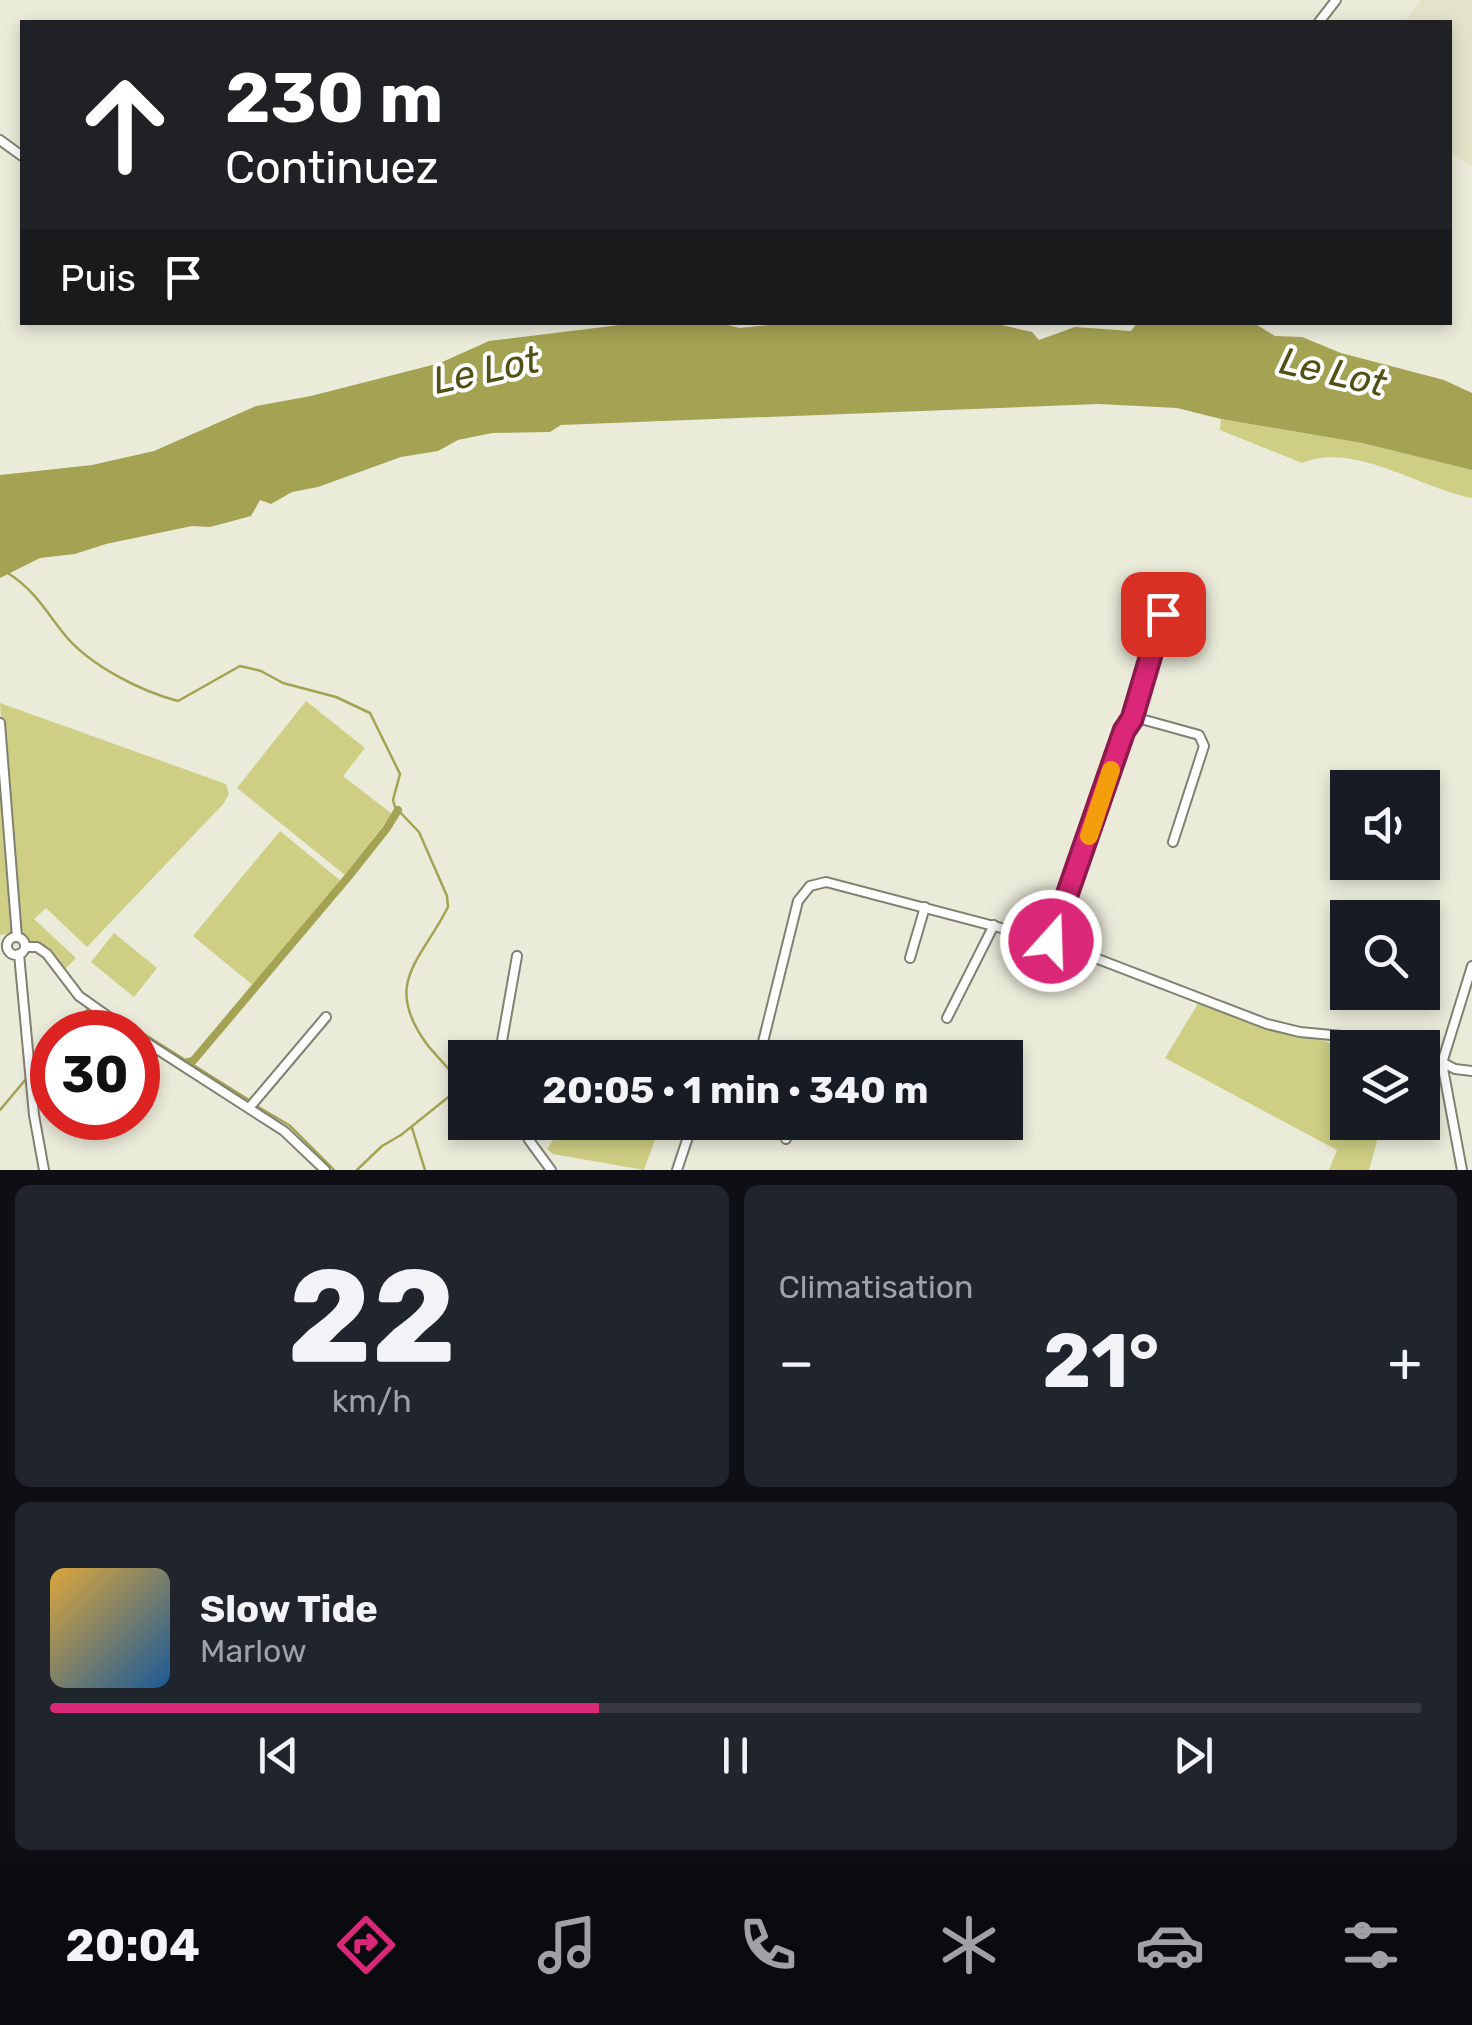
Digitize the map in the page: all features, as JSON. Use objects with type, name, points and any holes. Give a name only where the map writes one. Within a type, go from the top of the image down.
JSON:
[{"type":"street","points":[[1321,20],[1336,0]]},
{"type":"street","points":[[1051,941],[1124,731],[1132,719],[1163,614]]},
{"type":"street","points":[[1132,719],[1141,718],[1199,735],[1204,746],[1173,842]]},
{"type":"street","points":[[0,723],[16,937]]},
{"type":"street","points":[[764,1040],[802,892],[826,882],[1051,941],[1267,1024],[1330,1035]]},
{"type":"street","points":[[910,958],[925,908]]},
{"type":"street","points":[[946,1018],[994,925]]},
{"type":"street","points":[[44,1170],[34,1115],[22,950],[22,939],[16,937],[4,943],[10,952],[22,950],[37,947],[47,954],[70,985],[97,1010]]},
{"type":"street","points":[[503,1040],[517,956]]},
{"type":"street","points":[[1462,1170],[1442,1063],[1472,966]]},
{"type":"street","points":[[252,1104],[326,1017]]},
{"type":"street","points":[[160,1050],[252,1104],[325,1170]]},
{"type":"street","points":[[1442,1063],[1472,1071]]},
{"type":"street","points":[[529,1140],[551,1170]]},
{"type":"street","points":[[676,1170],[687,1140]]},
{"type":"shaded area","points":[[1421,0],[1472,0],[1472,167],[1452,152],[1452,20],[1406,20]]},
{"type":"shaded area","points":[[1221,419],[1362,443],[1472,470],[1472,498],[1365,462],[1322,458],[1302,463],[1220,430]]},
{"type":"shaded area","points":[[306,701],[365,748],[343,776],[392,814],[345,875],[237,788]]},
{"type":"shaded area","points":[[0,703],[226,784],[229,794],[87,947],[46,908],[34,919],[76,958],[60,974],[16,928]]},
{"type":"shaded area","points":[[0,769],[13,927],[10,933],[0,935]]},
{"type":"shaded area","points":[[280,831],[342,882],[255,987],[193,936]]},
{"type":"shaded area","points":[[114,933],[157,968],[134,997],[91,962]]},
{"type":"shaded area","points":[[1202,997],[1273,1026],[1330,1043],[1330,1140],[1377,1140],[1369,1170],[1329,1170],[1337,1150],[1165,1058]]},
{"type":"shaded area","points":[[553,1140],[655,1140],[644,1170],[553,1154],[547,1149]]},
{"type":"water","name":"Le Lot","points":[[620,325],[1001,325],[1032,332],[1039,340],[1075,327],[1131,331],[1136,325],[1257,325],[1275,336],[1302,337],[1341,353],[1444,380],[1472,393],[1472,470],[1362,443],[1177,408],[1098,404],[561,425],[550,432],[492,433],[458,440],[438,451],[401,457],[318,487],[292,492],[271,504],[260,500],[251,516],[40,558],[0,578],[0,475],[92,465],[154,451],[256,406],[440,363],[489,341]]},
{"type":"waterway","points":[[6,572],[31,592],[87,656],[148,691],[178,701],[240,666],[336,697],[370,713],[400,774],[393,800],[395,807],[419,832],[447,896],[448,907],[410,973],[407,1004],[426,1043],[461,1087],[382,1146],[357,1170]]},
{"type":"waterway","points":[[188,1062],[193,1061],[349,876],[398,810]]},
{"type":"waterway","points":[[96,1004],[249,1100]]},
{"type":"waterway","points":[[0,1110],[26,1079]]},
{"type":"waterway","points":[[255,1105],[289,1125],[334,1170]]},
{"type":"waterway","points":[[412,1128],[425,1170]]},
{"type":"slow traffic","points":[[1089,836],[1111,770]]},
{"type":"route","points":[[1051,941],[1124,731],[1132,719],[1163,614]]}]
